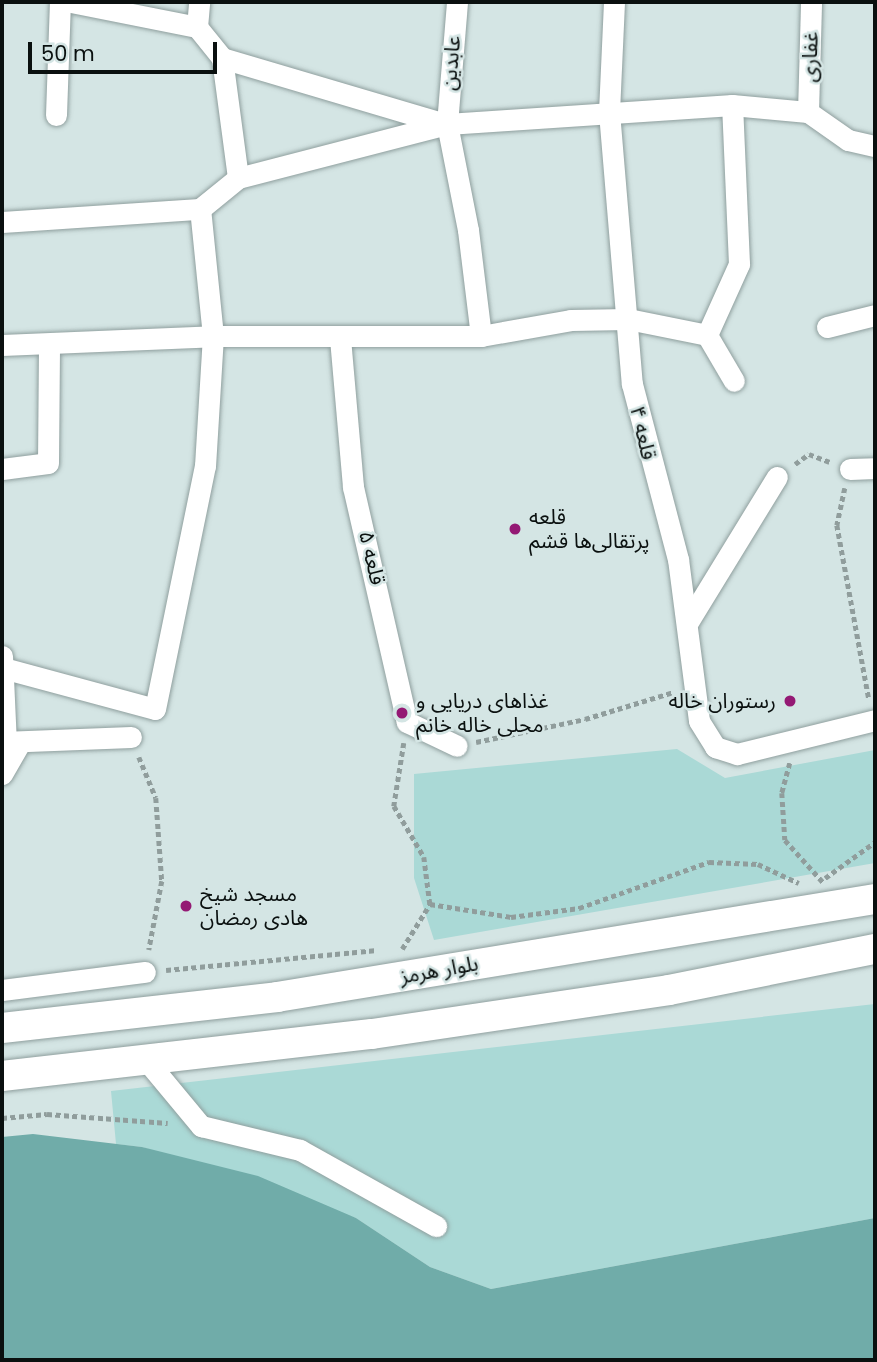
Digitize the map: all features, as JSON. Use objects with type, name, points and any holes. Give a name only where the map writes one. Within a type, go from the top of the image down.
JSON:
[{"type":"main road","name":"بلوار هرمز","points":[[2,1028],[383,979],[875,899]]},
{"type":"main road","points":[[2,1076],[147,1061],[655,992],[875,949]]},
{"type":"street","points":[[56,115],[60,2]]},
{"type":"street","points":[[71,2],[197,27],[222,58],[238,178]]},
{"type":"street","points":[[197,27],[199,2]]},
{"type":"street","name":"عابدین","points":[[457,2],[447,124],[468,230],[481,336]]},
{"type":"street","name":"قلعه ۴","points":[[614,2],[609,112],[632,384],[678,559],[699,721],[715,747],[737,754],[796,739]]},
{"type":"street","name":"غفاری","points":[[808,111],[811,2]]},
{"type":"street","points":[[222,58],[447,124]]},
{"type":"street","points":[[707,335],[739,264],[732,105]]},
{"type":"street","points":[[2,222],[200,209],[238,178],[447,124],[732,105],[808,111],[848,140],[875,146]]},
{"type":"street","points":[[2,774],[9,743],[2,662],[155,709],[205,466],[213,336],[200,209]]},
{"type":"street","points":[[827,327],[875,315]]},
{"type":"street","points":[[2,345],[213,336],[481,336],[571,320],[628,318],[707,335],[734,381]]},
{"type":"street","name":"قلعه ۵","points":[[340,338],[353,487],[407,722]]},
{"type":"street","points":[[2,469],[48,463],[49,344]]},
{"type":"street","points":[[850,469],[875,468]]},
{"type":"street","points":[[688,622],[777,477]]},
{"type":"street","points":[[796,739],[874,720]]},
{"type":"street","points":[[407,722],[457,746]]},
{"type":"street","points":[[9,743],[131,737]]},
{"type":"street","points":[[2,990],[145,972]]},
{"type":"street","points":[[147,1061],[201,1126],[300,1150],[436,1226]]},
{"type":"path","points":[[777,477],[809,454],[850,469],[837,525],[874,720]]},
{"type":"path","points":[[457,746],[585,719],[695,685]]},
{"type":"path","points":[[383,979],[430,904],[424,857],[394,806],[407,722]]},
{"type":"path","points":[[131,737],[156,798],[162,881],[145,972],[403,948]]},
{"type":"path","points":[[796,739],[782,793],[785,840],[828,890]]},
{"type":"path","points":[[430,904],[511,917],[579,908],[709,862],[758,864],[798,883],[821,880],[875,842]]},
{"type":"path","points":[[2,1118],[47,1114],[201,1126]]},
{"type":"shaded area","points":[[677,749],[725,778],[875,750],[875,863],[434,940],[414,878],[414,774]]},
{"type":"shaded area","points":[[875,1004],[875,1218],[491,1289],[430,1267],[356,1218],[142,1147],[116,1144],[111,1091]]},
{"type":"shaded area","points":[[33,1134],[142,1147],[258,1176],[356,1218],[430,1267],[491,1289],[875,1218],[875,1360],[2,1360],[2,1137]]},
{"type":"place","name":"قلعه پرتقالی‌ها قشم","points":[[515,529]]},
{"type":"place","name":"رستوران خاله","points":[[790,701]]},
{"type":"place","name":"غذاهای دریایی و محلی خاله‌ خانم","points":[[402,713]]},
{"type":"place","name":"مسجد شیخ هادی رمضان","points":[[186,906]]}]
